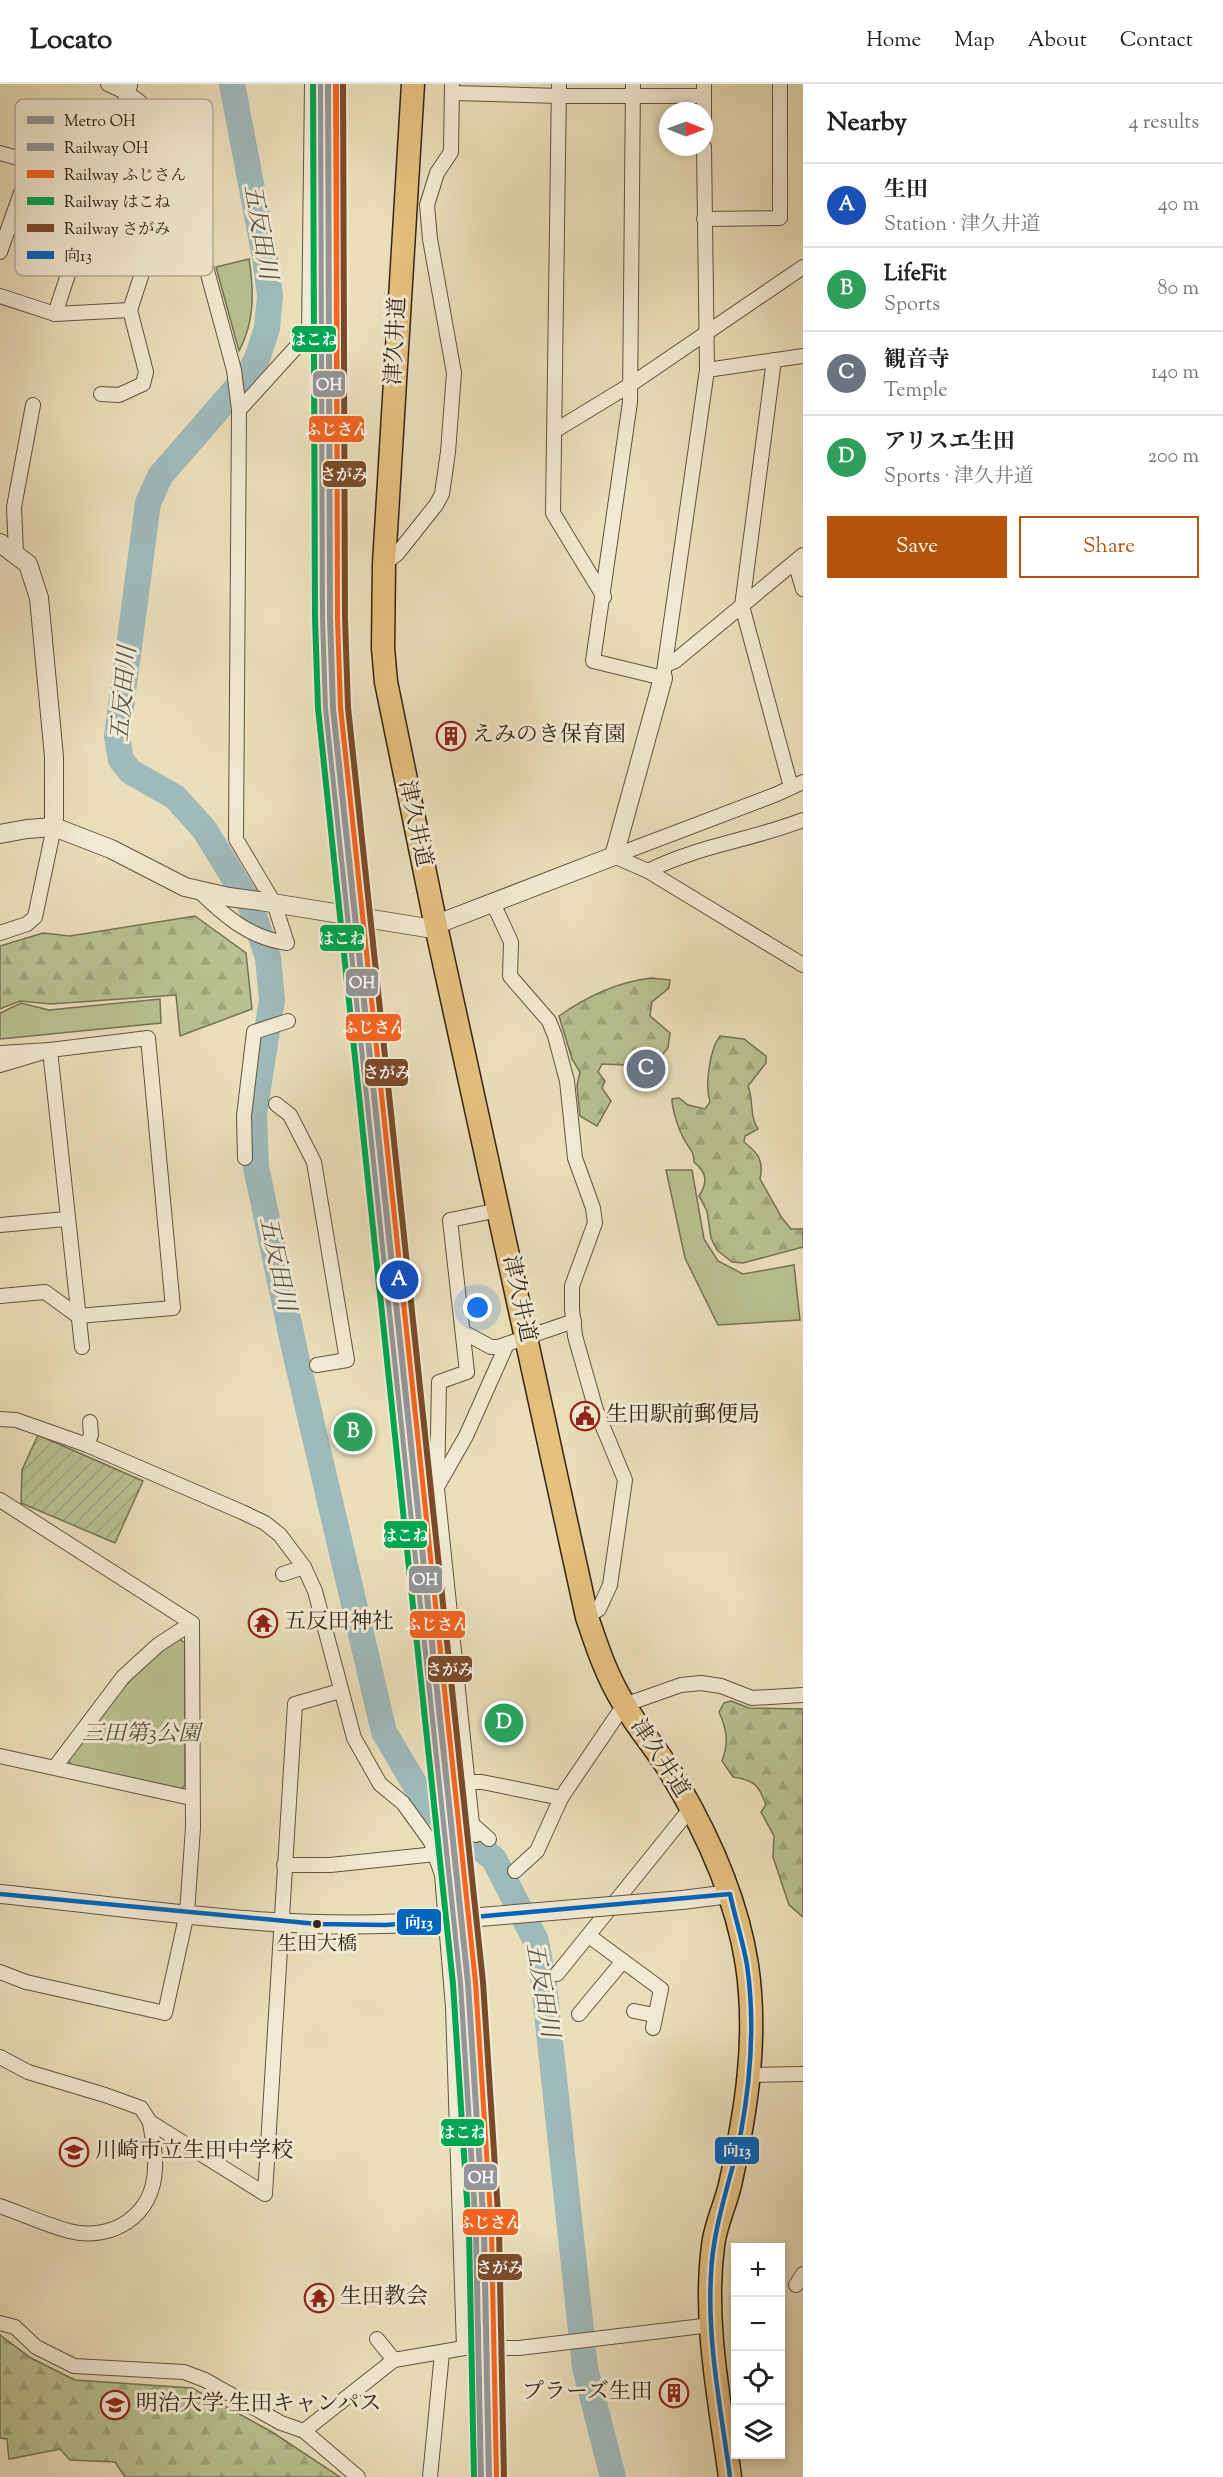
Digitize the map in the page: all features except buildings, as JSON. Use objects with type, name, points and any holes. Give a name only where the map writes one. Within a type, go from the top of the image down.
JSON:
[{"type":"main road","name":"津久井道","points":[[413,84],[384,564],[383,648],[386,682],[436,926],[499,1210],[517,1340],[587,1617],[604,1666],[624,1705],[667,1767],[708,1838],[730,1894],[747,1964],[752,2016],[750,2075],[736,2157],[713,2244],[711,2325],[730,2477]]},
{"type":"street","points":[[108,84],[130,88]]},
{"type":"street","points":[[238,404],[309,333],[312,84]]},
{"type":"street","points":[[704,219],[780,218],[780,84]]},
{"type":"street","points":[[384,564],[398,554],[436,505],[442,494],[447,463],[454,373],[430,239],[427,205],[437,173],[451,152],[452,88],[704,90]]},
{"type":"street","points":[[559,90],[556,430],[553,513],[604,597]]},
{"type":"street","points":[[633,90],[630,385],[604,597],[593,661],[664,671]]},
{"type":"street","points":[[0,153],[15,157]]},
{"type":"street","points":[[614,856],[664,671],[707,370],[704,156]]},
{"type":"street","points":[[0,252],[15,210]]},
{"type":"street","points":[[556,430],[630,385],[803,267]]},
{"type":"street","points":[[55,314],[68,276]]},
{"type":"street","points":[[101,394],[119,395],[143,384],[146,372],[130,310],[141,276]]},
{"type":"street","points":[[200,892],[245,931],[281,942],[267,902],[236,839],[238,404],[234,370],[208,276]]},
{"type":"street","points":[[0,296],[55,314],[130,310]]},
{"type":"street","points":[[707,370],[803,356]]},
{"type":"street","points":[[0,834],[54,827],[102,844],[167,880],[200,892],[419,928],[436,926],[797,784],[742,606],[774,360]]},
{"type":"street","points":[[16,553],[14,507],[33,405]]},
{"type":"street","points":[[0,543],[28,564],[39,598],[54,757],[54,827],[35,917],[27,924],[0,933]]},
{"type":"street","points":[[664,671],[799,559]]},
{"type":"street","points":[[799,559],[803,589]]},
{"type":"street","points":[[648,872],[706,847],[753,836],[803,820]]},
{"type":"street","points":[[614,856],[648,872],[803,965]]},
{"type":"street","points":[[494,903],[511,942],[510,976],[549,1021],[555,1036],[567,1081],[575,1158],[595,1223],[572,1286],[575,1336],[596,1410],[625,1480],[610,1585],[599,1609],[587,1617]]},
{"type":"street","points":[[245,1158],[244,1116],[256,1031],[285,1022]]},
{"type":"street","points":[[0,1053],[50,1050],[147,1038],[162,1170],[173,1308],[78,1316],[45,1292],[0,1296]]},
{"type":"street","points":[[0,1065],[50,1050]]},
{"type":"street","points":[[50,1050],[66,1220],[82,1347]]},
{"type":"street","points":[[276,1104],[290,1115],[314,1162],[347,1360],[317,1365]]},
{"type":"street","points":[[479,1833],[468,1782],[437,1489],[440,1382],[467,1372],[463,1332],[460,1326],[450,1220],[499,1210]]},
{"type":"street","points":[[0,1225],[66,1220]]},
{"type":"street","points":[[463,1332],[491,1347],[574,1321]]},
{"type":"street","points":[[437,1489],[517,1340]]},
{"type":"street","points":[[0,1419],[16,1420],[87,1445],[265,1523],[287,1543],[304,1567],[315,1591],[354,1738],[380,1784],[403,1803],[431,1842],[436,1854],[445,1899],[453,2007],[464,2348]]},
{"type":"street","points":[[87,1445],[91,1435],[90,1422]]},
{"type":"street","points":[[0,1500],[192,1623]]},
{"type":"street","points":[[284,1574],[304,1567]]},
{"type":"street","points":[[55,1767],[123,1677],[158,1645],[192,1623]]},
{"type":"street","points":[[0,1972],[26,1982],[165,2013],[187,1913],[195,1807],[191,1798],[192,1623]]},
{"type":"street","points":[[515,1871],[537,1851],[561,1798],[624,1705],[681,1685],[701,1683],[721,1686],[752,1698],[803,1695]]},
{"type":"street","points":[[0,2057],[28,2072],[105,2095],[141,2109],[150,2122],[265,2194],[278,2017],[284,1865],[295,1704],[340,1691]]},
{"type":"street","points":[[0,1756],[191,1798]]},
{"type":"street","points":[[468,1782],[482,1782],[561,1798]]},
{"type":"street","points":[[557,1974],[590,1936],[691,1808]]},
{"type":"street","points":[[284,1865],[330,1865],[436,1854]]},
{"type":"street","points":[[0,1894],[281,1921],[386,1925],[730,1894]]},
{"type":"street","points":[[590,1936],[661,1989],[653,2021],[634,2010]]},
{"type":"street","points":[[579,2014],[623,1961]]},
{"type":"street","points":[[750,2075],[801,2069]]},
{"type":"street","points":[[0,2206],[69,2231],[85,2234],[103,2232],[127,2223],[134,2219],[144,2204],[153,2179],[155,2170],[150,2122]]},
{"type":"street","points":[[0,2323],[15,2327],[36,2347],[74,2366],[184,2372],[205,2380],[281,2423],[304,2431],[358,2477]]},
{"type":"street","points":[[304,2431],[394,2360],[416,2354],[442,2353],[464,2348],[519,2348],[711,2325]]},
{"type":"street","points":[[377,2339],[394,2360]]},
{"type":"street","points":[[430,2477],[442,2353]]},
{"type":"green space","points":[[249,259],[252,283],[251,317],[239,351],[216,267]]},
{"type":"green space","points":[[195,916],[246,953],[252,1009],[180,1036],[176,995],[51,1004],[20,1001],[0,1009],[0,946],[43,933],[70,936]]},
{"type":"green space","points":[[651,978],[670,980],[669,988],[652,1002],[650,1016],[670,1033],[668,1048],[662,1055],[631,1053],[624,1065],[602,1064],[598,1072],[605,1081],[602,1088],[611,1101],[597,1126],[580,1116],[577,1086],[580,1072],[572,1059],[559,1016],[603,991]]},
{"type":"green space","points":[[160,999],[161,1023],[0,1039],[0,1013],[21,1003],[49,1010]]},
{"type":"green space","points":[[720,1036],[744,1039],[766,1056],[766,1063],[748,1086],[753,1119],[758,1129],[745,1136],[744,1142],[759,1158],[760,1179],[782,1218],[791,1229],[803,1229],[803,1247],[743,1263],[732,1262],[717,1250],[711,1238],[707,1211],[699,1196],[705,1182],[704,1174],[694,1162],[692,1153],[680,1132],[672,1104],[672,1099],[679,1098],[688,1105],[705,1109],[710,1102],[709,1068],[713,1050]]},
{"type":"green space","points":[[666,1170],[692,1170],[704,1239],[718,1261],[743,1274],[794,1265],[800,1320],[718,1325],[685,1258]]},
{"type":"green space","points":[[38,1435],[143,1481],[115,1543],[21,1503],[22,1470]]},
{"type":"green space","name":"三田第3公園","points":[[177,1637],[185,1643],[185,1785],[182,1789],[71,1765],[67,1757],[105,1709],[146,1664]]},
{"type":"green space","points":[[731,1701],[749,1708],[803,1709],[803,1917],[789,1905],[773,1857],[774,1836],[761,1812],[766,1805],[761,1793],[751,1782],[733,1777],[722,1761],[726,1748],[726,1736],[719,1712],[724,1703]]},
{"type":"green space","name":"明治大学 生田キャンパス","points":[[0,2335],[31,2358],[75,2380],[192,2388],[272,2432],[340,2477],[125,2477],[115,2462],[70,2460],[60,2449],[9,2459],[7,2439],[0,2438]]},
{"type":"waterway","name":"五反田川","points":[[232,84],[265,257],[270,296],[267,328],[257,359],[247,376],[160,476],[148,503],[117,737],[121,760],[131,772],[175,797],[204,829],[250,904],[268,958],[272,1000],[254,1113],[256,1167],[295,1352],[384,1732],[417,1788],[436,1813],[494,1859],[536,1941],[544,1985],[585,2368],[613,2477]]},
{"type":"metro line","name":"OH","points":[[328,84],[330,618],[333,708],[468,1983],[484,2230],[489,2477]]},
{"type":"rail line","name":"はこね","points":[[313,84],[315,618],[318,708],[453,1984],[469,2231],[474,2477]]},
{"type":"rail line","name":"OH","points":[[321,84],[323,618],[326,708],[461,1984],[476,2230],[481,2477]]},
{"type":"rail line","name":"ふじさん","points":[[336,84],[337,618],[340,707],[475,1982],[491,2230],[496,2477]]},
{"type":"rail line","name":"さがみ","points":[[343,84],[345,618],[348,707],[483,1982],[499,2229],[504,2477]]},
{"type":"transit line","name":"向13","points":[[0,1894],[317,1924],[386,1925],[730,1894],[747,1965],[751,2007],[749,2069],[741,2132],[715,2238],[711,2274],[713,2350],[730,2477]]},
{"type":"place","name":"えみのき保育園","points":[[451,736]]},
{"type":"place","name":"観音寺","points":[[646,1069]]},
{"type":"place","name":"生田","points":[[399,1280]]},
{"type":"place","name":"生田駅前郵便局","points":[[585,1416]]},
{"type":"place","name":"LifeFit","points":[[353,1432]]},
{"type":"place","name":"五反田神社","points":[[263,1623]]},
{"type":"place","name":"アリスエ生田","points":[[504,1723]]},
{"type":"place","name":"生田大橋","points":[[317,1924]]},
{"type":"place","name":"川崎市立生田中学校","points":[[74,2152]]},
{"type":"place","name":"生田教会","points":[[319,2298]]},
{"type":"place","name":"プラーズ生田","points":[[674,2393]]},
{"type":"place","name":"明治大学 生田キャンパス","points":[[115,2405]]}]
